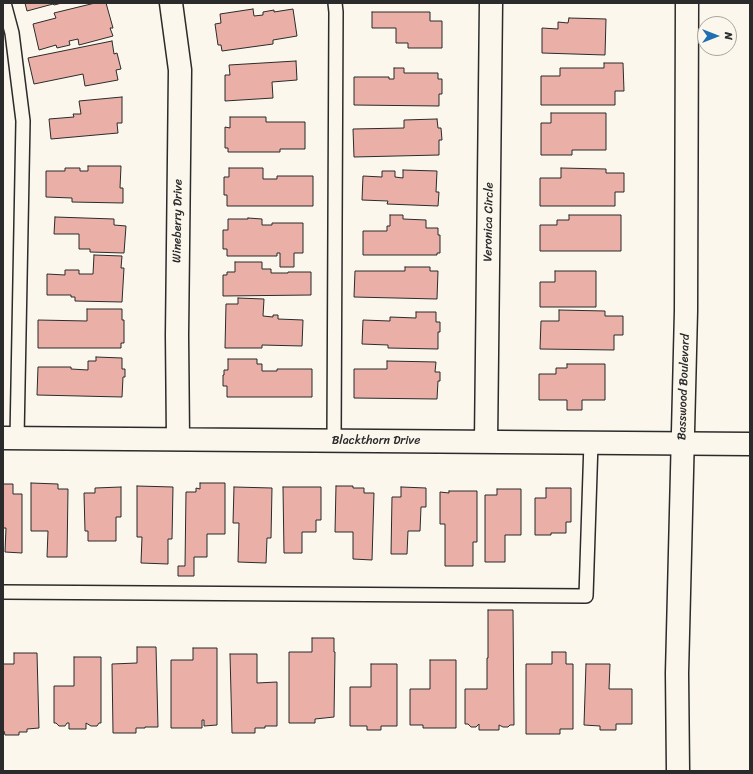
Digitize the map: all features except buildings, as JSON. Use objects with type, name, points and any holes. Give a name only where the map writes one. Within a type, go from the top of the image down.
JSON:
[{"type":"street","name":"Wineberry Drive","points":[[171,3],[180,70],[177,335],[178,439]]},
{"type":"street","name":"Veronica Circle","points":[[486,442],[491,3]]},
{"type":"street","name":"Basswood Boulevard","points":[[678,771],[677,673],[686,303],[687,3]]},
{"type":"street","name":"Blackthorn Drive","points":[[10,438],[750,444]]},
{"type":"lane","points":[[4,3],[12,32],[23,121],[10,438]]},
{"type":"lane","points":[[334,440],[335,3]]},
{"type":"lane","points":[[3,592],[586,596],[591,442]]}]
